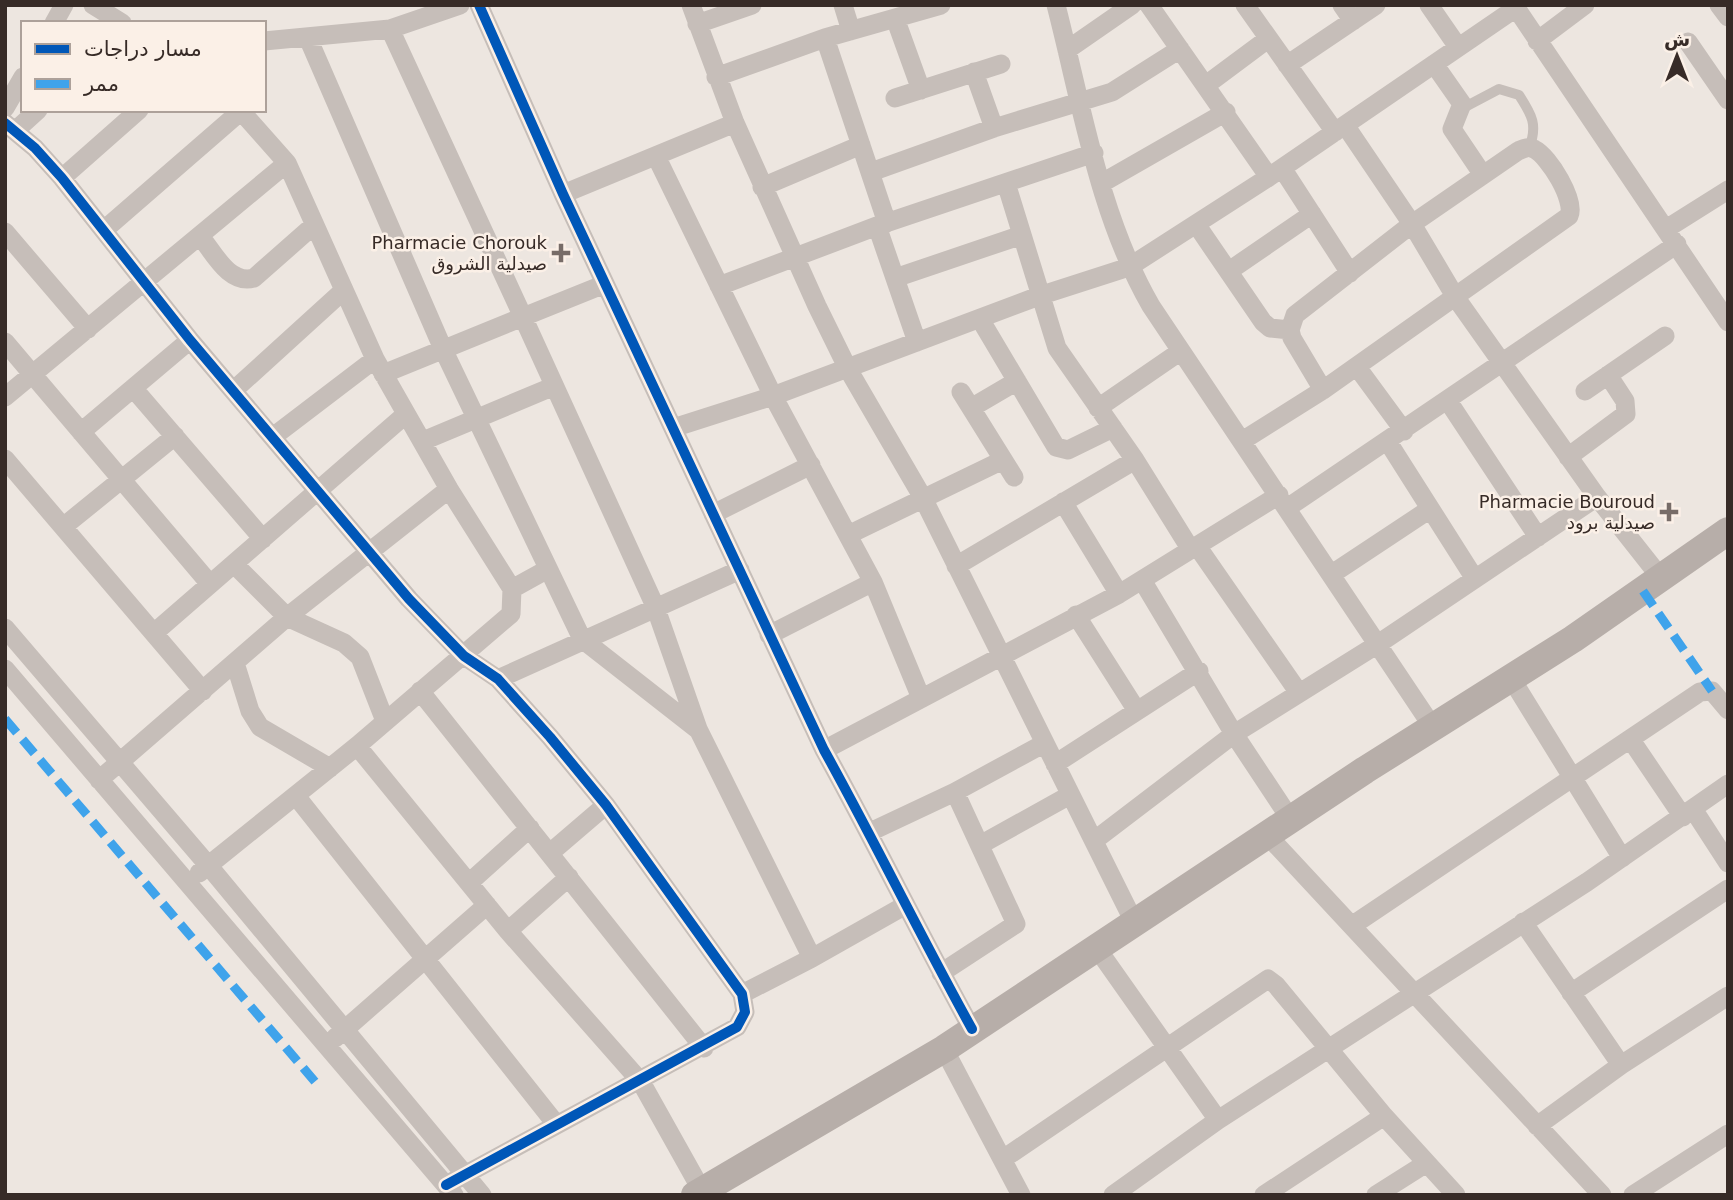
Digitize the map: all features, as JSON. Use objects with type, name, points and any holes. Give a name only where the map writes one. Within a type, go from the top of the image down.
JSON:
[{"type":"main road","points":[[698,1193],[944,1049],[1726,535]]},
{"type":"street","points":[[55,21],[64,5]]},
{"type":"street","points":[[93,5],[118,21]]},
{"type":"street","points":[[266,41],[390,29],[460,5]]},
{"type":"street","points":[[479,5],[563,194],[824,750],[870,832],[904,906],[972,1029]]},
{"type":"street","points":[[752,5],[694,15],[735,123],[762,187],[848,369],[923,498],[1134,922]]},
{"type":"street","points":[[843,5],[851,31]]},
{"type":"street","points":[[716,77],[825,38],[940,5]]},
{"type":"street","points":[[1056,5],[1102,183],[1129,267],[1181,351],[1432,726]]},
{"type":"street","points":[[1067,50],[1132,5]]},
{"type":"street","points":[[1149,5],[1226,112],[1312,214],[1350,273]]},
{"type":"street","points":[[1245,5],[1287,65],[1340,129],[1412,224],[1455,298],[1597,497],[1661,578]]},
{"type":"street","points":[[1287,65],[1347,13],[1376,5]]},
{"type":"street","points":[[1429,5],[1458,47]]},
{"type":"street","points":[[1537,41],[1585,5]]},
{"type":"street","points":[[1719,5],[1728,17]]},
{"type":"street","points":[[673,428],[774,396],[1039,296],[1129,267],[1276,173],[1515,6],[1728,321]]},
{"type":"street","points":[[895,18],[921,90]]},
{"type":"street","points":[[390,29],[523,317],[552,387],[655,606],[698,729],[812,958]]},
{"type":"street","points":[[308,38],[443,349],[582,639],[698,729]]},
{"type":"street","points":[[825,38],[871,172],[895,278],[917,342]]},
{"type":"street","points":[[1206,85],[1268,39]]},
{"type":"street","points":[[1688,42],[1728,100]]},
{"type":"street","points":[[871,172],[994,128],[1112,92],[1180,49]]},
{"type":"street","points":[[895,98],[1001,64]]},
{"type":"street","points":[[1434,64],[1463,108],[1452,129],[1483,175]]},
{"type":"street","points":[[974,72],[994,128]]},
{"type":"street","points":[[5,108],[21,80]]},
{"type":"street","points":[[5,669],[450,1190],[464,1175],[704,1048],[741,1023],[745,1012],[742,994],[606,805],[498,679],[464,656],[367,550],[274,436],[190,340],[62,178],[10,127],[35,112]]},
{"type":"street","points":[[62,178],[137,112]]},
{"type":"street","points":[[104,230],[240,112]]},
{"type":"street","points":[[188,883],[464,656],[509,617],[514,602],[512,589],[449,489],[379,366],[287,163],[242,112]]},
{"type":"street","points":[[1102,183],[1226,112]]},
{"type":"street","points":[[563,194],[735,123]]},
{"type":"street","points":[[762,187],[861,145]]},
{"type":"street","points":[[1242,441],[1323,390],[1357,367],[1569,216],[1572,209],[1570,197],[1538,152],[1528,148],[1518,151],[1412,224],[1295,316],[1290,330],[1323,390]]},
{"type":"street","points":[[719,286],[882,225],[1094,153]]},
{"type":"street","points":[[656,156],[774,396],[873,582],[921,698]]},
{"type":"street","points":[[5,397],[287,163]]},
{"type":"street","points":[[1006,183],[1057,348],[1194,548],[1299,693]]},
{"type":"street","points":[[824,750],[1119,594],[1194,548],[1396,437],[1503,365],[1672,237],[1728,190]]},
{"type":"street","points":[[1229,271],[1312,214]]},
{"type":"street","points":[[1196,224],[1263,322],[1270,328],[1290,330]]},
{"type":"street","points":[[200,236],[234,277],[243,281],[254,278],[314,226]]},
{"type":"street","points":[[5,232],[88,329]]},
{"type":"street","points":[[895,278],[1022,235]]},
{"type":"street","points":[[274,436],[379,366],[443,349],[605,284]]},
{"type":"street","points":[[234,390],[344,290]]},
{"type":"street","points":[[980,319],[1059,449],[1068,450],[1113,428]]},
{"type":"street","points":[[1585,390],[1665,336]]},
{"type":"street","points":[[81,432],[190,340]]},
{"type":"street","points":[[5,342],[120,481],[211,584]]},
{"type":"street","points":[[1098,408],[1181,351]]},
{"type":"street","points":[[1357,367],[1396,437],[1430,509],[1475,579]]},
{"type":"street","points":[[1568,457],[1626,414],[1625,401],[1608,375]]},
{"type":"street","points":[[848,535],[923,498],[1008,469],[966,400],[1017,381]]},
{"type":"street","points":[[423,441],[552,387]]},
{"type":"street","points":[[133,388],[263,539]]},
{"type":"street","points":[[1448,401],[1538,537]]},
{"type":"street","points":[[154,633],[405,415]]},
{"type":"street","points":[[63,527],[175,436]]},
{"type":"street","points":[[956,566],[1135,460]]},
{"type":"street","points":[[6,462],[203,691]]},
{"type":"street","points":[[713,514],[811,465]]},
{"type":"street","points":[[99,780],[367,550],[449,489]]},
{"type":"street","points":[[1095,840],[1234,734],[1378,645],[1597,497]]},
{"type":"street","points":[[1063,502],[1119,594]]},
{"type":"street","points":[[1332,574],[1430,509]]},
{"type":"street","points":[[234,564],[287,617],[333,636],[360,657],[384,721]]},
{"type":"street","points":[[512,589],[548,569]]},
{"type":"street","points":[[498,679],[740,570]]},
{"type":"street","points":[[1142,580],[1199,671],[1234,734],[1292,820]]},
{"type":"street","points":[[769,635],[873,582]]},
{"type":"street","points":[[1076,615],[1137,711]]},
{"type":"street","points":[[5,628],[118,764],[208,865],[482,1195]]},
{"type":"street","points":[[234,663],[250,711],[260,727],[330,768]]},
{"type":"street","points":[[1055,764],[1199,671]]},
{"type":"street","points":[[1511,678],[1622,858]]},
{"type":"street","points":[[420,691],[704,1048]]},
{"type":"street","points":[[1353,925],[1704,691],[1716,694],[1728,710]]},
{"type":"street","points":[[1631,740],[1728,863]]},
{"type":"street","points":[[870,832],[955,792],[1045,743]]},
{"type":"street","points":[[357,746],[508,931],[641,1082],[698,1193]]},
{"type":"street","points":[[1113,1195],[1218,1120],[1622,858],[1728,784]]},
{"type":"street","points":[[941,973],[1016,924],[955,792]]},
{"type":"street","points":[[980,845],[1070,795]]},
{"type":"street","points":[[296,796],[556,1125]]},
{"type":"street","points":[[550,853],[606,805]]},
{"type":"street","points":[[470,882],[530,828]]},
{"type":"street","points":[[1268,836],[1602,1195]]},
{"type":"street","points":[[508,931],[569,877]]},
{"type":"street","points":[[1571,993],[1728,889]]},
{"type":"street","points":[[327,1044],[487,905]]},
{"type":"street","points":[[742,994],[904,906]]},
{"type":"street","points":[[1523,922],[1621,1065]]},
{"type":"street","points":[[1096,947],[1218,1120]]},
{"type":"street","points":[[1003,1159],[1268,979],[1276,985],[1425,1164],[1455,1195]]},
{"type":"street","points":[[1537,1126],[1621,1065],[1728,996]]},
{"type":"street","points":[[944,1049],[1021,1195]]},
{"type":"street","points":[[1264,1195],[1384,1116]]},
{"type":"street","points":[[1633,1195],[1728,1134]]},
{"type":"street","points":[[1376,1195],[1425,1164]]},
{"type":"lane","points":[[1463,108],[1499,89],[1519,95],[1534,118],[1535,126],[1528,148]]},
{"type":"marked path","points":[[1643,591],[1712,691]]},
{"type":"marked path","points":[[5,719],[317,1084]]},
{"type":"cycle path","points":[[479,5],[563,194],[824,750],[972,1029]]},
{"type":"cycle path","points":[[5,123],[35,148],[62,178],[190,340],[409,599],[464,656],[498,679],[550,737],[606,805],[742,994],[745,1012],[737,1027],[446,1185]]},
{"type":"place","name":"Pharmacie Chorouk صيدلية الشروق","points":[[561,253]]},
{"type":"place","name":"Pharmacie Bouroud صيدلية برود","points":[[1669,512]]}]
